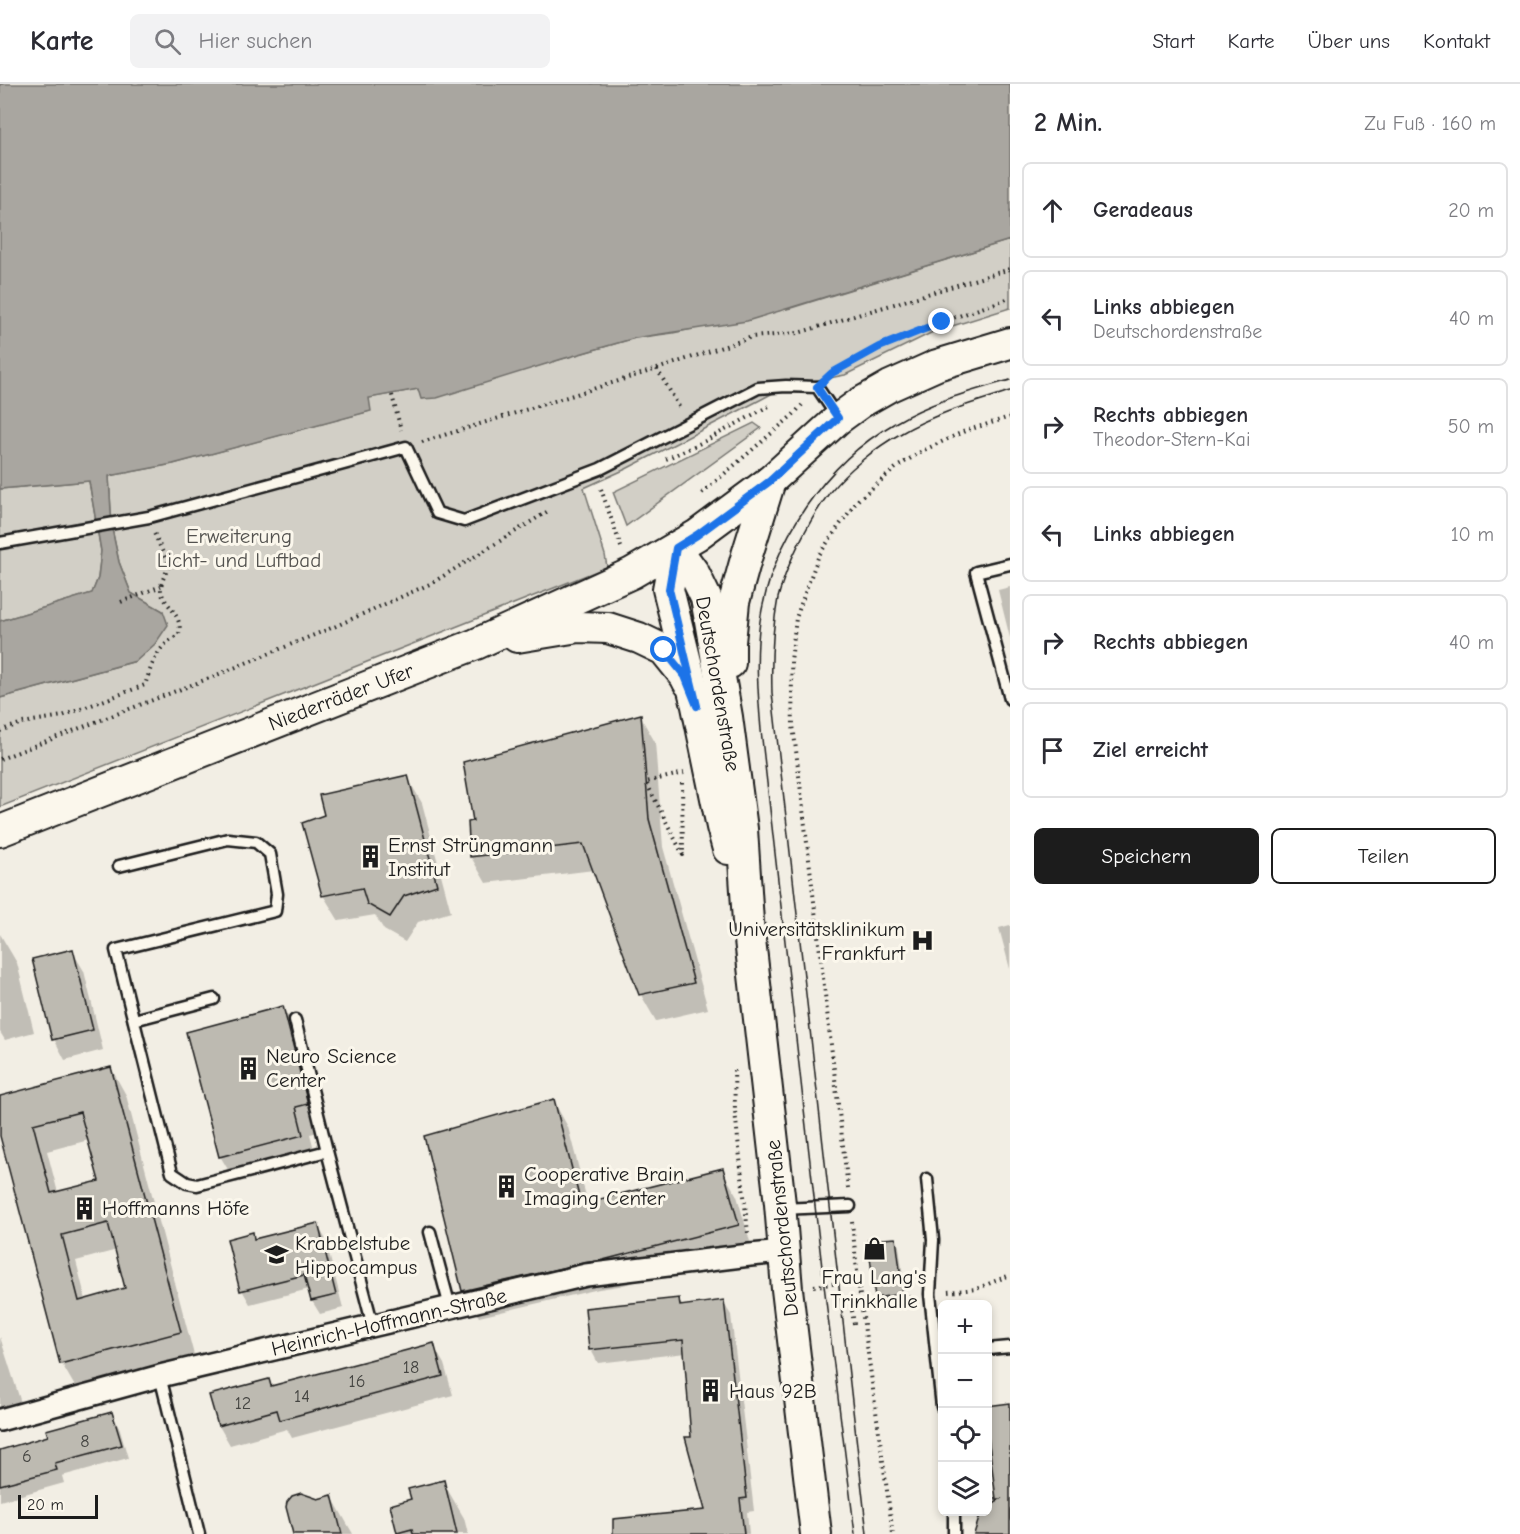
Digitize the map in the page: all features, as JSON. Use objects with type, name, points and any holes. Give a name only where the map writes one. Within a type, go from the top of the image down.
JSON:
[{"type":"main road","name":"Niederräder Ufer","points":[[0,831],[476,644],[632,573],[697,535],[770,481],[838,418],[890,386],[937,365],[1010,343]]},
{"type":"main road","points":[[727,717],[734,602],[770,481]]},
{"type":"main road","name":"Deutschordenstraße","points":[[676,548],[669,589],[697,706],[722,827],[748,922]]},
{"type":"main road","name":"Deutschordenstraße","points":[[676,548],[694,573],[706,598],[727,717],[742,829],[748,922],[816,1534]]},
{"type":"main road","points":[[476,644],[578,627],[608,628],[639,638],[664,650],[685,676],[697,706]]},
{"type":"street","name":"Heinrich-Hoffmann-Straße","points":[[0,1420],[160,1376],[586,1275],[784,1252]]},
{"type":"lane","points":[[0,543],[149,517],[406,447],[437,513],[464,521],[600,469],[758,388],[817,387],[838,418]]},
{"type":"lane","points":[[1010,564],[976,572],[1010,699]]},
{"type":"lane","points":[[119,866],[228,839],[256,842],[270,854],[278,894],[275,911],[116,950],[172,1173],[187,1183],[197,1185],[327,1151]]},
{"type":"lane","points":[[134,1020],[214,999]]},
{"type":"lane","points":[[295,1020],[373,1326]]},
{"type":"lane","points":[[927,1179],[933,1240],[930,1294],[940,1354]]},
{"type":"lane","points":[[781,1209],[850,1206]]},
{"type":"lane","points":[[430,1232],[450,1307]]},
{"type":"lane","points":[[992,1349],[1010,1347]]},
{"type":"lane","points":[[160,1376],[199,1534]]},
{"type":"lane","points":[[954,1516],[954,1534]]},
{"type":"path","points":[[392,395],[406,447],[752,337],[798,333],[1010,269]]},
{"type":"path","points":[[665,459],[705,441],[778,402],[817,387],[832,373],[879,347],[1010,298]]},
{"type":"path","points":[[657,369],[676,403]]},
{"type":"path","points":[[893,1534],[858,1281],[793,725],[791,661],[796,618],[819,555],[858,500],[897,467],[922,451],[965,431],[1010,417]]},
{"type":"path","points":[[592,490],[609,483]]},
{"type":"path","points":[[600,487],[622,551]]},
{"type":"path","points":[[0,759],[207,679],[336,626],[432,583],[556,506]]},
{"type":"path","points":[[0,732],[22,723],[62,716],[146,684],[154,659],[164,644],[180,631],[178,619],[161,593],[163,579],[169,566],[149,517]]},
{"type":"path","points":[[121,602],[161,586]]},
{"type":"path","points":[[682,773],[682,796],[683,855],[646,782],[682,773]]},
{"type":"path","points":[[815,1286],[858,1281]]},
{"type":"path","points":[[854,1324],[851,1304],[862,1303]]},
{"type":"green space","name":"Erweiterung Licht- und Luftbad","points":[[1010,240],[1010,308],[933,332],[845,375],[786,386],[626,469],[584,488],[607,567],[0,807],[0,698],[136,661],[163,611],[131,593],[119,562],[112,529],[109,476],[173,464],[370,411],[368,398],[418,389],[422,399],[635,338],[673,333],[791,308]]},
{"type":"green space","points":[[754,423],[761,428],[626,526],[613,492]]},
{"type":"green space","name":"Erweiterung Licht- und Luftbad","points":[[89,481],[101,551],[98,578],[92,593],[0,621],[0,489]]},
{"type":"shaded area","points":[[0,84],[1010,84],[1010,240],[747,321],[635,338],[437,398],[421,399],[418,389],[369,398],[371,411],[173,464],[109,476],[112,529],[119,562],[131,593],[163,611],[168,625],[155,644],[136,661],[0,698],[0,621],[92,593],[98,578],[101,551],[89,481],[0,489]]},
{"type":"building","name":"Ernst Strüngmann Institut","points":[[641,714],[649,819],[694,983],[639,995],[583,844],[470,857],[468,822],[473,821],[463,762]]},
{"type":"building","points":[[408,775],[437,885],[404,896],[390,917],[367,904],[362,888],[322,896],[302,823],[324,815],[319,795]]},
{"type":"building","points":[[73,949],[93,1030],[52,1040],[32,959]]},
{"type":"building","name":"Neuro Science Center","points":[[283,1006],[308,1104],[296,1107],[303,1135],[219,1157],[186,1032]]},
{"type":"building","name":"Hoffmanns Höfe","points":[[111,1067],[181,1332],[60,1364],[0,1136],[0,1096]],"holes":[[[80,1112],[99,1181],[51,1193],[33,1124]],[[108,1223],[125,1288],[79,1301],[62,1235]]]},
{"type":"building","name":"Cooperative Brain Imaging Center","points":[[554,1099],[581,1204],[723,1168],[739,1225],[603,1260],[462,1291],[424,1136]]},
{"type":"building","points":[[318,1223],[336,1295],[311,1301],[304,1275],[240,1291],[227,1239],[253,1232],[254,1239]]},
{"type":"building","points":[[896,1238],[903,1294],[875,1298],[868,1240]]},
{"type":"building","points":[[679,1298],[680,1306],[724,1300],[747,1498],[740,1499],[744,1534],[613,1534],[613,1519],[705,1510],[685,1437],[691,1437],[683,1340],[589,1350],[585,1308]]},
{"type":"building","points":[[434,1343],[443,1376],[280,1420],[277,1410],[218,1426],[209,1395],[269,1379],[271,1386]]},
{"type":"building","points":[[1010,1403],[1010,1534],[974,1534],[980,1516],[992,1516],[992,1504],[1000,1499],[996,1499],[992,1467],[992,1405]]},
{"type":"building","points":[[112,1412],[122,1445],[55,1463],[57,1470],[0,1485],[0,1450],[48,1436],[46,1430]]},
{"type":"building","points":[[444,1480],[457,1534],[413,1534],[412,1529],[397,1533],[390,1505],[411,1499],[408,1489]]},
{"type":"building","points":[[301,1493],[318,1499],[332,1495],[342,1534],[293,1534],[286,1507],[292,1496]]},
{"type":"tram line","points":[[855,1534],[824,1285],[761,730],[757,662],[758,635],[766,591],[776,562],[790,534],[806,507],[846,460],[895,423],[922,409],[1010,380]]},
{"type":"tram line","points":[[867,1534],[772,693],[774,622],[782,585],[799,543],[822,503],[845,476],[881,446],[913,427],[1010,391]]},
{"type":"place","name":"Ernst Strüngmann Institut","points":[[370,857]]},
{"type":"place","name":"Universitätsklinikum Frankfurt","points":[[923,941]]},
{"type":"place","name":"Neuro Science Center","points":[[248,1068]]},
{"type":"place","name":"Cooperative Brain Imaging Center","points":[[506,1186]]},
{"type":"place","name":"Hoffmanns Höfe","points":[[84,1208]]},
{"type":"place","name":"Frau Lang's Trinkhalle","points":[[874,1249]]},
{"type":"place","name":"Krabbelstube Hippocampus","points":[[277,1255]]},
{"type":"place","name":"Haus 92B","points":[[711,1391]]},
{"type":"route","points":[[664,650],[685,676],[697,706],[669,589],[676,548],[770,481],[838,418],[817,387],[832,373],[879,347],[942,322]]}]
